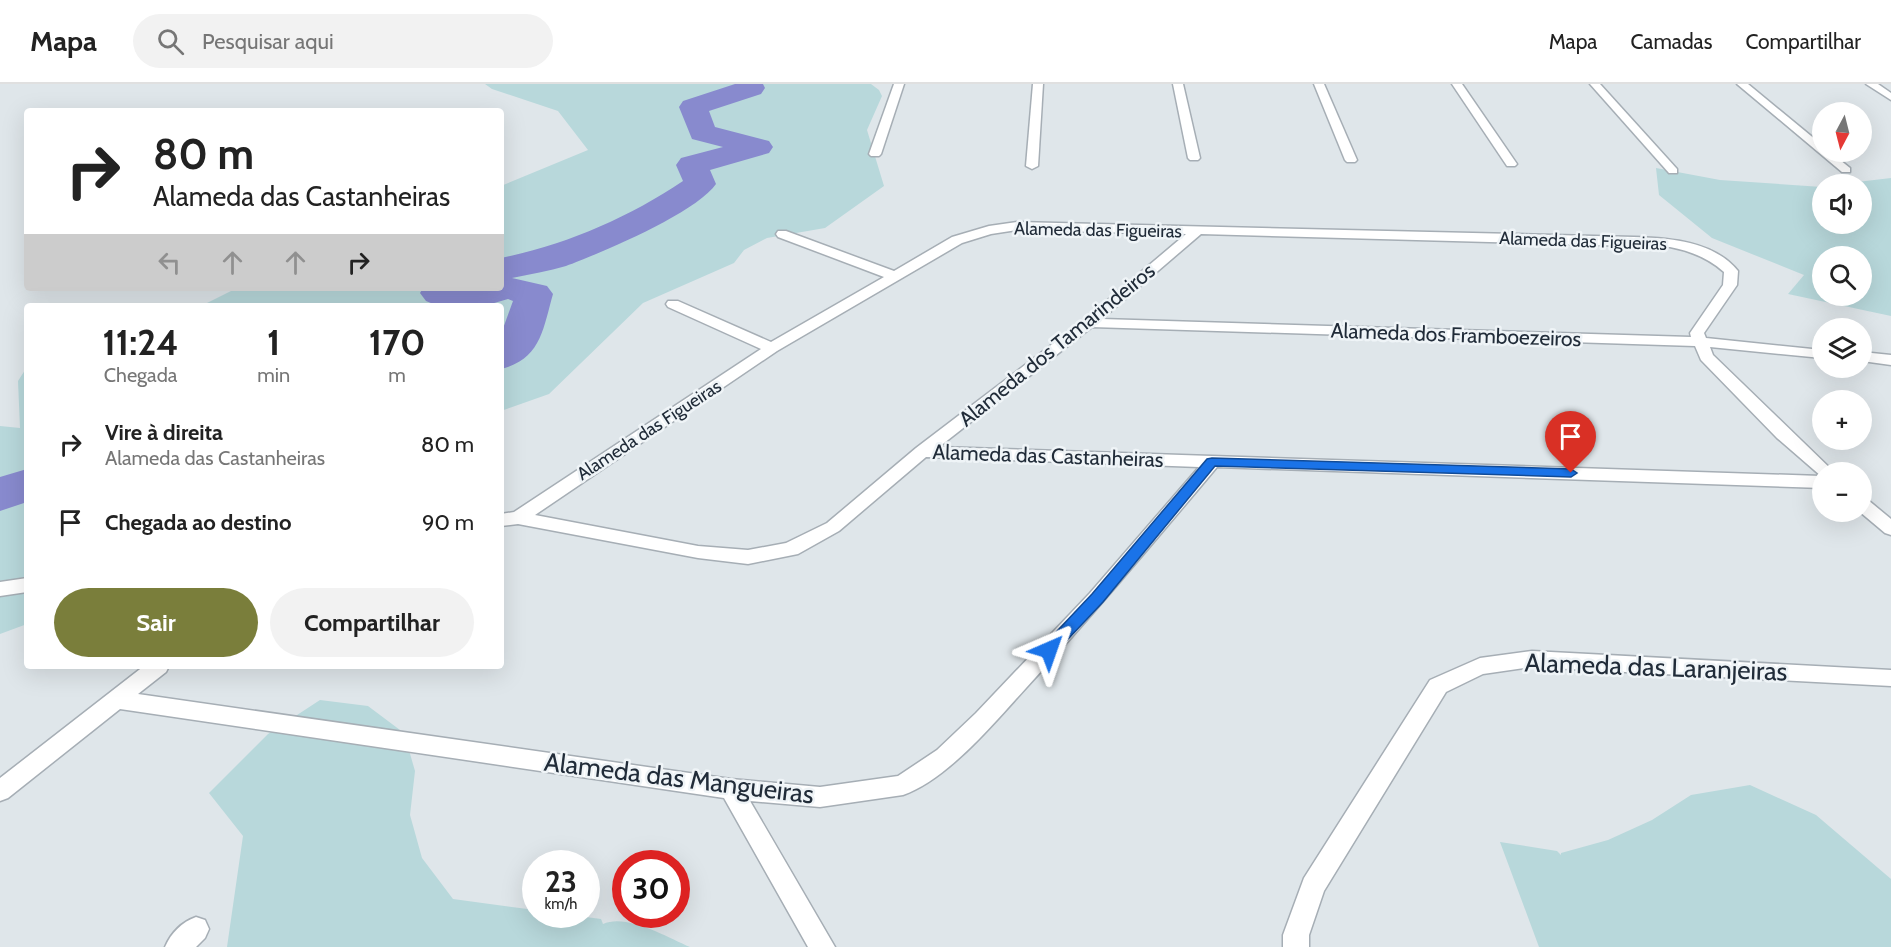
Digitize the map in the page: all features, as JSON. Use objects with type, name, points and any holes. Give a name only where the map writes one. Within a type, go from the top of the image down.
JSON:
[{"type":"street","points":[[875,154],[898,84]]},
{"type":"street","points":[[1032,166],[1038,84]]},
{"type":"street","points":[[1178,84],[1194,158]]},
{"type":"street","points":[[1318,84],[1351,160]]},
{"type":"street","points":[[1457,84],[1511,164]]},
{"type":"street","points":[[1595,84],[1673,171]]},
{"type":"street","points":[[1742,84],[1812,142]]},
{"type":"street","points":[[1871,84],[1891,97]]},
{"type":"street","points":[[1836,162],[1846,170]]},
{"type":"street","name":"Alameda das Figueiras","points":[[510,519],[772,348],[957,240],[989,230],[1017,226],[1665,243],[1700,249],[1720,259],[1731,271],[1730,285],[1697,333],[1699,342]]},
{"type":"street","name":"Alameda dos Tamarindeiros","points":[[510,519],[698,552],[748,556],[791,549],[833,527],[922,452],[1089,323],[1197,231]]},
{"type":"street","points":[[782,234],[895,276]]},
{"type":"street","points":[[673,304],[772,348]]},
{"type":"street","name":"Alameda dos Framboezeiros","points":[[1089,323],[1699,342],[1812,353]]},
{"type":"street","points":[[1699,342],[1706,357],[1814,462]]},
{"type":"street","points":[[1872,358],[1891,360]]},
{"type":"street","name":"Alameda das Castanheiras","points":[[922,452],[1812,482]]},
{"type":"street","name":"Alameda das Mangueiras","points":[[117,700],[731,789],[820,797],[903,785],[945,757],[984,719],[1097,598],[1212,462]]},
{"type":"street","points":[[1872,513],[1891,529]]},
{"type":"street","points":[[0,589],[24,585]]},
{"type":"street","name":"Alameda das Laranjeiras","points":[[1296,947],[1296,935],[1313,886],[1438,686],[1480,666],[1532,658],[1891,678]]},
{"type":"street","points":[[0,791],[155,669]]},
{"type":"street","points":[[731,789],[822,947]]},
{"type":"shaded area","points":[[485,84],[871,84],[879,90],[882,96],[867,130],[884,186],[825,228],[767,238],[744,250],[734,263],[643,303],[549,394],[504,410],[504,303],[207,303],[231,291],[504,291],[504,185],[588,150],[558,111],[492,89]]},
{"type":"shaded area","points":[[1656,168],[1720,180],[1812,186],[1812,234],[1872,234],[1872,180],[1891,178],[1891,316],[1844,306],[1872,306],[1872,246],[1812,246],[1812,299],[1788,294],[1804,275],[1712,238],[1659,195]]},
{"type":"shaded area","points":[[24,372],[24,625],[0,634],[0,426],[20,428],[18,381]]},
{"type":"shaded area","points":[[320,700],[368,706],[404,733],[415,771],[410,815],[422,858],[453,899],[522,908],[522,928],[600,928],[600,919],[603,924],[612,921],[612,928],[646,928],[690,947],[227,947],[243,836],[209,793],[268,734]]},
{"type":"shaded area","points":[[1750,785],[1816,815],[1891,879],[1891,947],[1539,947],[1500,842],[1557,851],[1561,855],[1561,853],[1608,840],[1652,820],[1691,795]]},
{"type":"waterway","points":[[504,268],[553,258],[622,229],[672,203],[700,184],[692,165],[758,147],[702,133],[693,107],[751,88],[749,84]]},
{"type":"waterway","points":[[504,289],[534,294],[518,344],[504,355]]},
{"type":"waterway","points":[[441,291],[439,293],[459,301],[496,291]]},
{"type":"waterway","points":[[0,495],[24,485]]},
{"type":"route","points":[[1049,650],[1097,598],[1212,462],[1571,473]]}]
